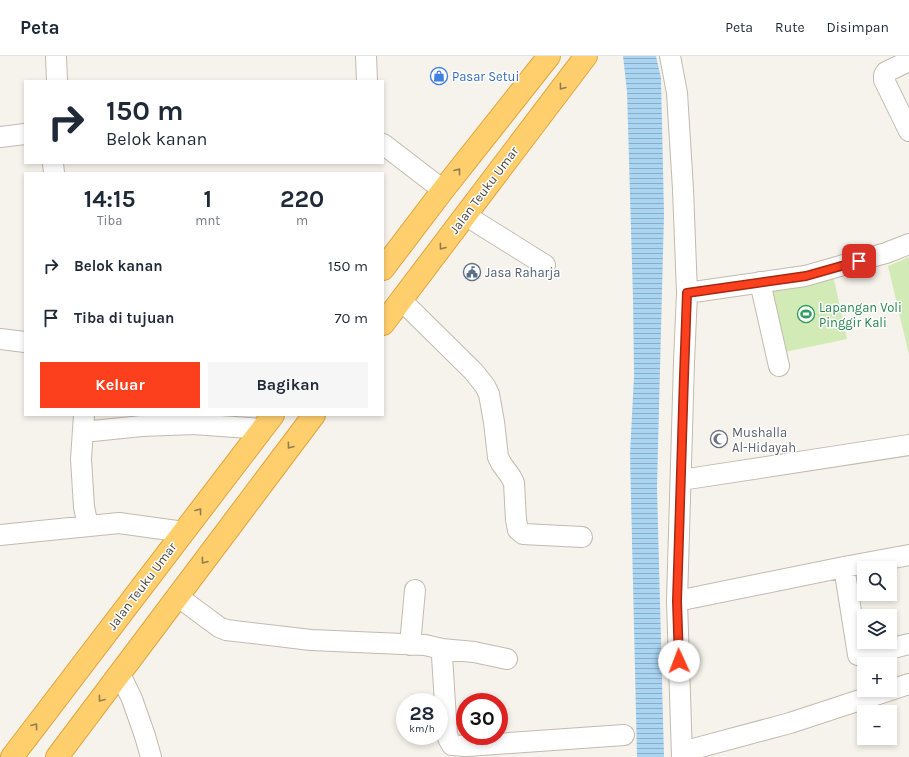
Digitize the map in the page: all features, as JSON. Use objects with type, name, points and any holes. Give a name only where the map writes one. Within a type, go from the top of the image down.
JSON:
[{"type":"highway","points":[[384,268],[548,56]]},
{"type":"highway","name":"Jalan Teuku Umar","points":[[384,323],[582,57]]},
{"type":"highway","points":[[57,757],[313,416]]},
{"type":"highway","name":"Jalan Teuku Umar","points":[[12,757],[267,422]]},
{"type":"street","points":[[56,56],[57,80]]},
{"type":"street","points":[[366,56],[367,80]]},
{"type":"street","points":[[670,56],[677,93],[687,293],[677,601],[682,755],[790,723],[909,684]]},
{"type":"street","points":[[909,61],[886,72],[884,80],[909,131]]},
{"type":"street","points":[[0,138],[24,134]]},
{"type":"street","points":[[384,145],[443,190]]},
{"type":"street","points":[[465,215],[544,265]]},
{"type":"street","points":[[687,293],[806,276],[886,253],[909,244]]},
{"type":"street","points":[[760,282],[779,366]]},
{"type":"street","points":[[401,300],[474,372],[485,386],[489,394],[498,457],[514,483],[518,530],[523,534],[582,537]]},
{"type":"street","points":[[0,340],[24,342]]},
{"type":"street","points":[[88,526],[84,508],[81,459],[84,423],[142,426],[267,422]]},
{"type":"street","points":[[680,480],[909,445]]},
{"type":"street","points":[[0,535],[119,523],[184,532]]},
{"type":"street","points":[[677,601],[909,555]]},
{"type":"street","points":[[844,567],[858,655],[862,656],[909,644]]},
{"type":"street","points":[[410,645],[415,590]]},
{"type":"street","points":[[177,596],[219,627],[226,630],[311,640],[425,646],[474,652],[507,659]]},
{"type":"street","points":[[442,649],[448,749]]},
{"type":"street","points":[[120,674],[132,699],[151,757]]},
{"type":"street","points":[[448,749],[452,745],[467,746],[624,735]]},
{"type":"green space","points":[[909,257],[909,355],[888,266]]},
{"type":"green space","name":"Lapangan Voli Pinggir Kali","points":[[833,275],[847,339],[780,353],[764,288]]},
{"type":"water","points":[[623,56],[656,56],[661,78],[664,214],[657,487],[664,757],[637,757],[630,454],[634,376],[633,298],[627,92]]},
{"type":"place","name":"Pasar Setui","points":[[439,76]]},
{"type":"place","name":"Jasa Raharja","points":[[472,272]]},
{"type":"place","name":"Lapangan Voli Pinggir Kali","points":[[806,314]]},
{"type":"place","name":"Mushalla Al-Hidayah","points":[[719,439]]},
{"type":"route","points":[[679,661],[677,601],[687,293],[806,276],[859,261]]}]
